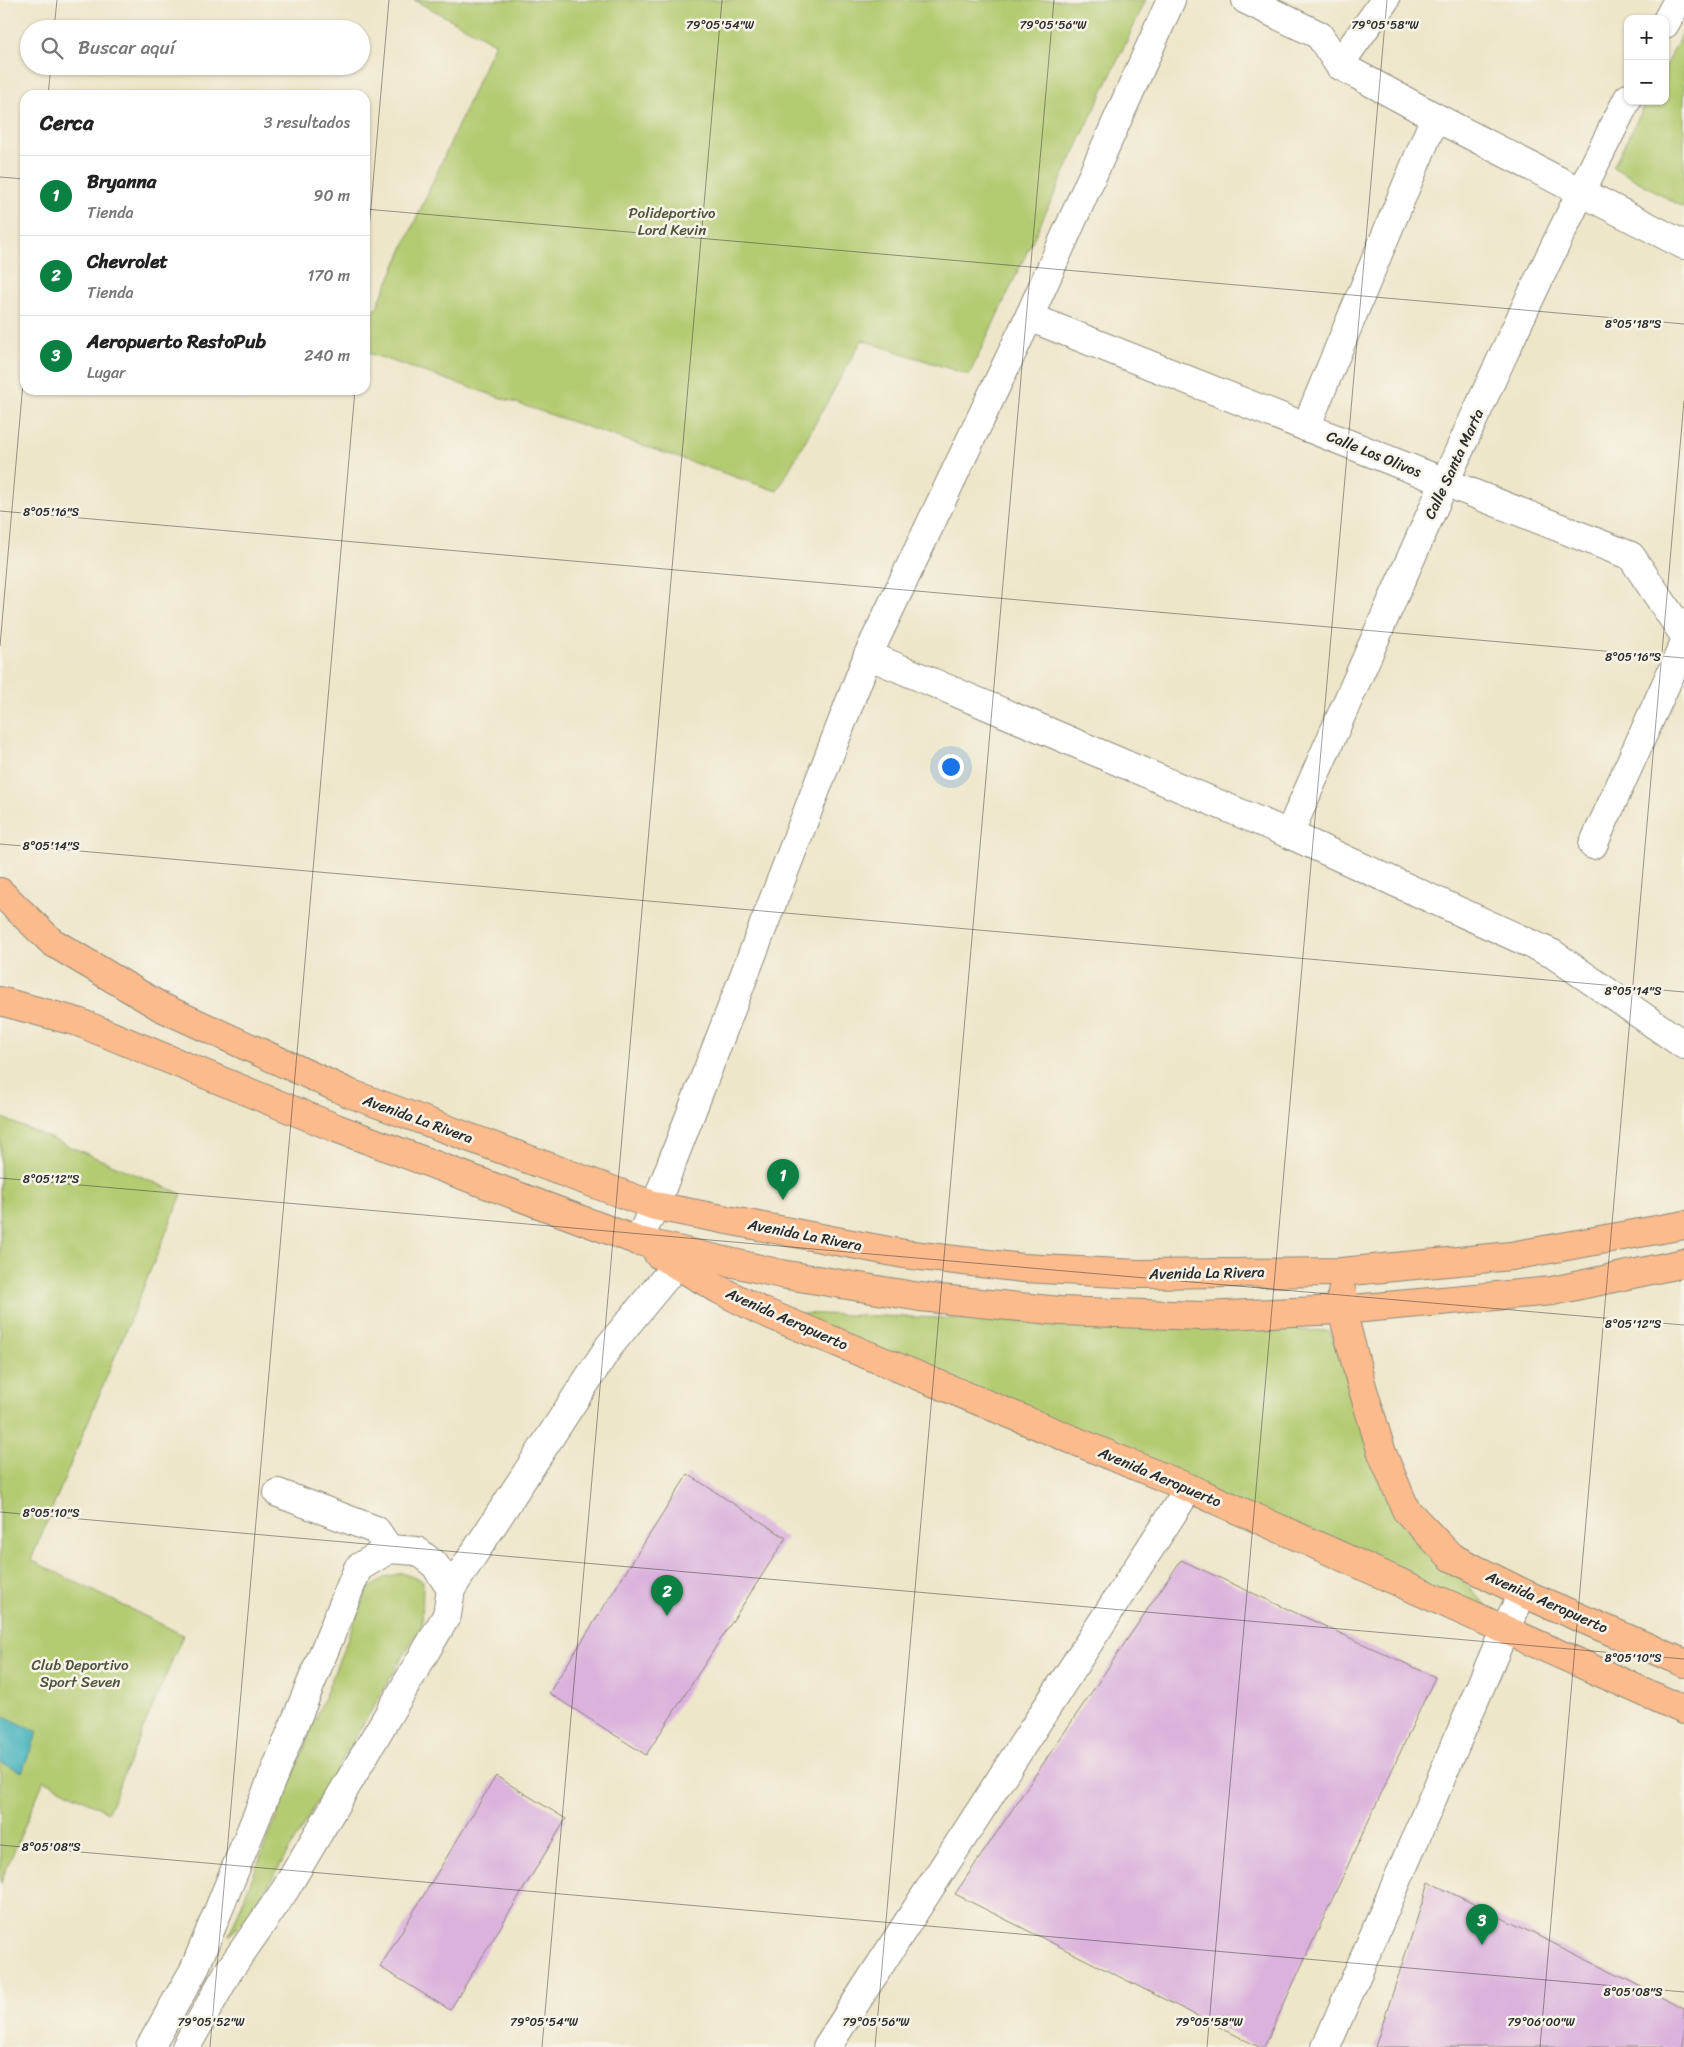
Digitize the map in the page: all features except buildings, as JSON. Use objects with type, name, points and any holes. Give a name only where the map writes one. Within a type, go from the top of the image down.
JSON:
[{"type":"main road","name":"Avenida La Rivera","points":[[0,892],[52,942],[161,1007],[349,1093],[655,1206],[904,1254],[1023,1268],[1138,1274],[1341,1272],[1511,1256],[1665,1230],[1684,1225]]},
{"type":"main road","points":[[0,1001],[78,1022],[336,1128],[638,1241],[780,1274],[910,1296],[1051,1310],[1201,1316],[1342,1310],[1552,1291],[1684,1263]]},
{"type":"main road","name":"Avenida Aeropuerto","points":[[638,1241],[720,1290],[759,1310],[1189,1488],[1684,1710]]},
{"type":"main road","name":"Avenida Aeropuerto","points":[[1341,1272],[1342,1310],[1382,1453],[1406,1510],[1450,1557],[1523,1593],[1684,1663]]},
{"type":"street","points":[[638,1241],[655,1206],[868,656],[1029,317],[1172,0]]},
{"type":"street","points":[[1246,0],[1319,36],[1339,65],[1435,117],[1684,245]]},
{"type":"street","points":[[1339,65],[1385,0]]},
{"type":"street","points":[[1669,17],[1678,0]]},
{"type":"street","name":"Calle Santa Marta","points":[[1289,834],[1445,482],[1580,192],[1624,105]]},
{"type":"street","points":[[1306,427],[1435,117]]},
{"type":"street","name":"Calle Los Olivos","points":[[1029,317],[1631,556],[1684,635]]},
{"type":"street","points":[[1593,845],[1684,644]]},
{"type":"street","points":[[868,656],[1289,834],[1553,954],[1684,1045]]},
{"type":"street","points":[[186,2047],[228,1972],[286,1890],[447,1615],[451,1589],[610,1344],[677,1264]]},
{"type":"street","points":[[827,2047],[1189,1488]]},
{"type":"street","points":[[278,1493],[376,1530],[389,1549]]},
{"type":"street","points":[[150,2047],[194,1970],[358,1568],[389,1549],[418,1551],[435,1565],[451,1589]]},
{"type":"street","points":[[1326,2047],[1505,1629],[1523,1593]]},
{"type":"green space","name":"Polideportivo Lord Kevin","points":[[414,0],[1146,0],[969,375],[862,340],[777,491],[370,354],[370,322],[495,43]]},
{"type":"green space","points":[[1684,30],[1684,208],[1613,167],[1645,105],[1669,105],[1669,58]]},
{"type":"green space","name":"Club Deportivo Sport Seven","points":[[0,1117],[182,1194],[31,1560],[183,1635],[108,1812],[44,1780],[0,1884]]},
{"type":"green space","points":[[790,1313],[1330,1331],[1393,1506],[1501,1621]]},
{"type":"green space","points":[[402,1573],[423,1581],[422,1624],[252,1913],[229,1936],[367,1590],[385,1577]]},
{"type":"water","points":[[0,1714],[38,1732],[22,1772],[0,1762]]},
{"type":"place","name":"Bryanna","points":[[783,1200]]},
{"type":"place","name":"Chevrolet","points":[[667,1616]]},
{"type":"place","name":"Aeropuerto RestoPub","points":[[1482,1945]]}]
